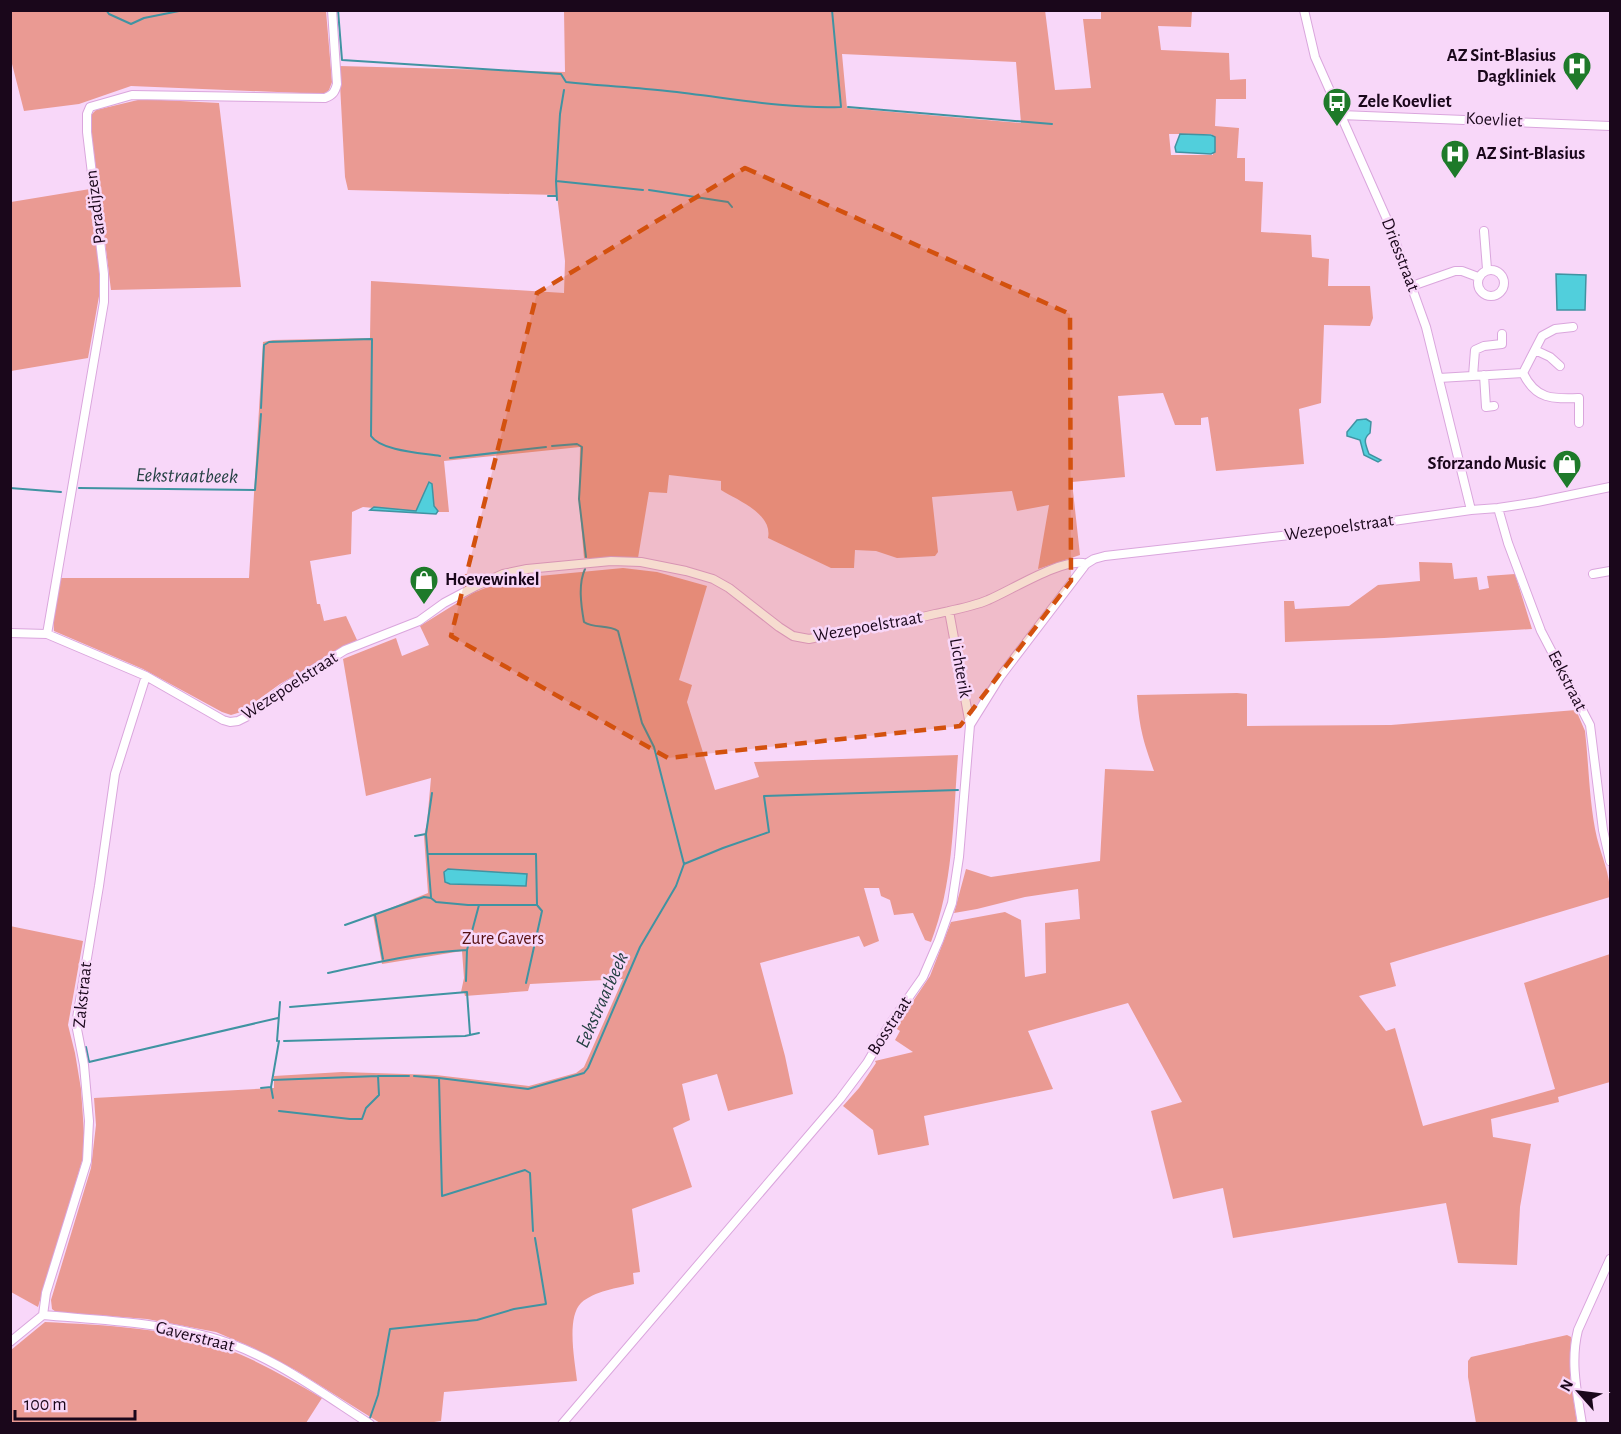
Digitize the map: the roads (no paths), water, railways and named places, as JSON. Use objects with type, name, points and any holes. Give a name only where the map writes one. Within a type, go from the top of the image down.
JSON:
[{"type":"street","name":"Paradijzen","points":[[47,634],[104,302],[104,274],[87,132],[87,114],[90,107],[132,95],[326,98],[336,91],[337,84],[332,10]]},
{"type":"street","name":"Driesstraat","points":[[1304,10],[1315,57],[1389,224],[1426,327],[1471,510]]},
{"type":"street","name":"Koevliet","points":[[1341,115],[1611,126]]},
{"type":"street","points":[[1484,231],[1487,269],[1478,278],[1477,285],[1481,292],[1488,296],[1499,294],[1503,289],[1504,279],[1497,271],[1487,269]]},
{"type":"street","points":[[1412,286],[1455,271],[1462,271],[1478,278]]},
{"type":"street","points":[[1523,373],[1542,336],[1548,331],[1573,327]]},
{"type":"street","points":[[1473,376],[1475,350],[1484,346],[1503,348],[1502,334]]},
{"type":"street","points":[[1535,350],[1550,357],[1560,366]]},
{"type":"street","points":[[1439,378],[1523,373]]},
{"type":"street","points":[[1523,373],[1527,381],[1547,397],[1553,399],[1579,398],[1579,423]]},
{"type":"street","points":[[1484,375],[1486,407]]},
{"type":"street","name":"Wezepoelstraat","points":[[10,633],[47,634],[146,676],[222,720],[238,721],[287,686],[345,650],[419,621],[444,603],[503,574],[527,569],[611,561],[641,562],[686,571],[713,579],[729,588],[793,636],[809,639],[949,611],[989,600],[1040,574],[1067,564],[1077,562],[1086,564],[1105,556],[1498,508],[1611,487]]},
{"type":"street","name":"Eekstraat","points":[[1498,508],[1511,552],[1541,631],[1590,725],[1603,830],[1611,861]]},
{"type":"street","name":"Bosstraat","points":[[562,1424],[840,1099],[867,1063],[888,1027],[923,977],[952,903],[959,857],[970,725],[1000,677],[1086,564]]},
{"type":"street","points":[[1593,574],[1611,571]]},
{"type":"street","name":"Lichterik","points":[[949,611],[970,725]]},
{"type":"street","name":"Zakstraat","points":[[43,1315],[46,1293],[87,1161],[89,1121],[84,1065],[76,1024],[115,774],[146,676]]},
{"type":"street","points":[[1582,1424],[1573,1366],[1575,1341],[1611,1259]]},
{"type":"street","points":[[10,1342],[43,1315]]},
{"type":"street","name":"Gaverstraat","points":[[43,1315],[171,1328],[235,1345],[265,1359],[370,1424]]},
{"type":"water","points":[[1180,134],[1215,137],[1215,152],[1211,154],[1176,152],[1175,147]]},
{"type":"water","points":[[1556,274],[1586,275],[1585,310],[1557,310]]},
{"type":"water","points":[[1366,419],[1371,422],[1370,433],[1365,440],[1366,445],[1369,454],[1381,460],[1378,462],[1364,455],[1360,440],[1347,436],[1347,432],[1357,420]]},
{"type":"water","points":[[429,482],[432,484],[434,506],[438,511],[436,514],[370,510],[374,507],[416,511]]},
{"type":"water","points":[[448,869],[527,874],[526,886],[450,884],[445,882],[444,872]]},
{"type":"waterway","points":[[106,10],[109,14],[131,24],[144,18],[184,10]]},
{"type":"waterway","points":[[338,10],[342,60],[561,74],[566,82],[775,104],[841,107],[832,10]]},
{"type":"waterway","points":[[564,90],[560,114],[556,181],[643,190]]},
{"type":"waterway","points":[[848,107],[1052,124]]},
{"type":"waterway","points":[[556,181],[557,200]]},
{"type":"waterway","points":[[649,190],[728,202],[732,207]]},
{"type":"waterway","points":[[548,196],[556,196]]},
{"type":"waterway","name":"Eekstraatbeek","points":[[261,408],[264,345],[269,342],[372,339],[371,436],[376,441],[392,448],[440,456]]},
{"type":"waterway","name":"Eekstraatbeek","points":[[79,488],[255,490],[261,414]]},
{"type":"waterway","name":"Eekstraatbeek","points":[[552,446],[577,444],[582,447],[579,499],[586,557]]},
{"type":"waterway","name":"Eekstraatbeek","points":[[450,458],[546,447]]},
{"type":"waterway","name":"Eekstraatbeek","points":[[10,488],[61,492]]},
{"type":"waterway","name":"Eekstraatbeek","points":[[533,1231],[530,1173],[525,1170],[442,1196],[439,1078],[528,1089],[584,1073],[640,947],[676,886],[684,864],[654,747],[642,723],[618,631],[584,622],[581,588],[585,569]]},
{"type":"waterway","points":[[684,864],[769,832],[764,796],[958,790]]},
{"type":"waterway","points":[[431,897],[426,834],[432,793]]},
{"type":"waterway","points":[[415,836],[426,834]]},
{"type":"waterway","points":[[345,925],[424,897],[436,902],[468,905],[537,905],[536,854],[428,854]]},
{"type":"waterway","points":[[466,981],[467,950],[479,905]]},
{"type":"waterway","points":[[526,983],[542,911],[537,905]]},
{"type":"waterway","points":[[375,915],[383,959]]},
{"type":"waterway","points":[[328,973],[414,956],[467,950]]},
{"type":"waterway","points":[[290,1007],[467,992],[470,1034]]},
{"type":"waterway","points":[[277,1041],[280,1002]]},
{"type":"waterway","points":[[86,1047],[89,1062],[278,1018]]},
{"type":"waterway","points":[[284,1041],[465,1036],[479,1033]]},
{"type":"waterway","points":[[261,1088],[271,1087],[279,1041]]},
{"type":"waterway","points":[[272,1080],[378,1076]]},
{"type":"waterway","points":[[279,1111],[362,1119],[366,1108],[379,1095],[378,1076],[409,1076]]},
{"type":"waterway","points":[[414,1076],[439,1078]]},
{"type":"waterway","points":[[271,1087],[273,1098]]},
{"type":"waterway","name":"Eekstraatbeek","points":[[370,1418],[378,1395],[390,1329],[477,1320],[514,1309],[546,1304],[535,1238]]},
{"type":"place","name":"AZ Sint-Blasius Dagkliniek","points":[[1577,92]]},
{"type":"place","name":"Zele Koevliet","points":[[1337,128]]},
{"type":"place","name":"AZ Sint-Blasius","points":[[1455,180]]},
{"type":"place","name":"Sforzando Music","points":[[1567,490]]},
{"type":"place","name":"Hoevewinkel","points":[[424,606]]},
{"type":"park label","name":"Zure Gavers","points":[[503,939]]}]
